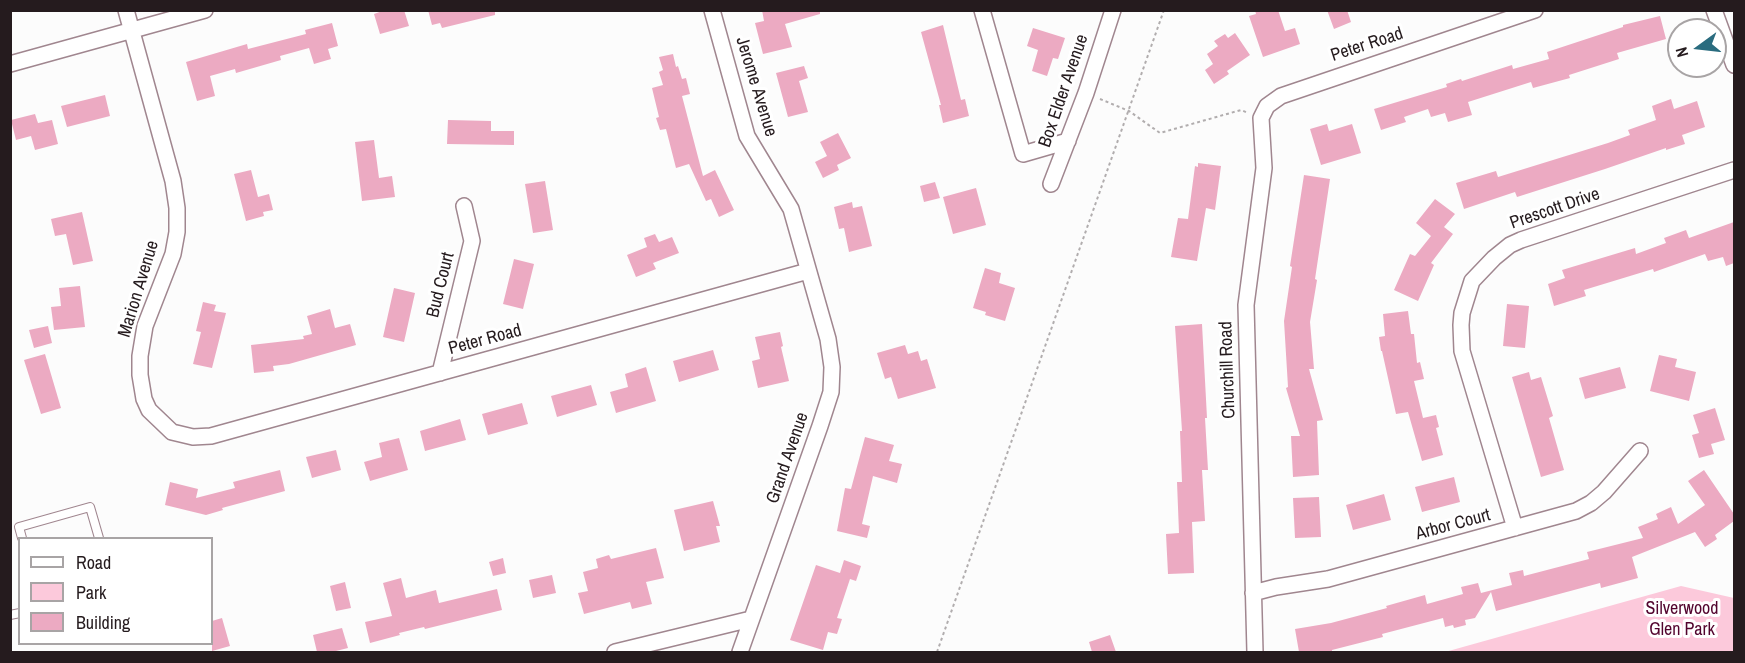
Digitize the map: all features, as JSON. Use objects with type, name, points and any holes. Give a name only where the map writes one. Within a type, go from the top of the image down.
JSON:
[{"type":"street","name":"Marion Avenue","points":[[126,10],[172,181],[177,208],[177,232],[173,254],[145,326],[140,356],[144,399],[149,410],[172,432]]},
{"type":"street","points":[[10,64],[205,10]]},
{"type":"street","name":"Jerome Avenue","points":[[712,10],[747,136],[791,209],[808,271]]},
{"type":"street","points":[[982,10],[1023,154],[1068,141]]},
{"type":"street","name":"Box Elder Avenue","points":[[1051,184],[1086,93],[1113,10]]},
{"type":"street","name":"Peter Road","points":[[1261,118],[1267,106],[1281,96],[1535,10]]},
{"type":"street","points":[[1714,10],[1734,65]]},
{"type":"street","name":"Churchill Road","points":[[1255,652],[1246,305],[1264,168],[1261,118]]},
{"type":"street","name":"Prescott Drive","points":[[1515,528],[1462,351],[1460,339],[1462,313],[1472,281],[1494,258],[1510,245],[1521,240],[1734,170]]},
{"type":"street","name":"Bud Court","points":[[440,373],[472,241],[464,206]]},
{"type":"street","name":"Peter Road","points":[[172,432],[193,437],[211,436],[808,271]]},
{"type":"street","name":"Grand Avenue","points":[[740,652],[831,392],[832,367],[828,339],[808,271]]},
{"type":"street","name":"Arbor Court","points":[[1253,593],[1328,579],[1565,515],[1591,503],[1618,478],[1640,451]]},
{"type":"street","points":[[615,652],[751,620]]},
{"type":"lane","points":[[22,537],[19,527],[90,507],[99,537]]},
{"type":"path","points":[[937,652],[1164,10]]},
{"type":"path","points":[[1086,93],[1129,111],[1160,133],[1241,110],[1261,118]]},
{"type":"green space","name":"Silverwood Glen Park","points":[[1681,586],[1734,598],[1734,652],[1445,652]]},
{"type":"building","points":[[385,10],[404,10],[409,26],[380,34],[374,14]]},
{"type":"building","points":[[428,10],[495,10],[495,15],[442,28],[440,23],[432,25]]},
{"type":"building","points":[[762,10],[820,10],[820,14],[785,24],[792,47],[763,54],[755,23],[764,21]]},
{"type":"building","points":[[1255,10],[1278,10],[1285,31],[1295,28],[1300,44],[1263,57],[1249,16],[1256,14]]},
{"type":"building","points":[[1327,10],[1347,10],[1351,22],[1334,29]]},
{"type":"building","points":[[1660,16],[1666,39],[1617,53],[1619,59],[1569,75],[1570,78],[1533,88],[1531,82],[1468,102],[1472,115],[1448,122],[1445,113],[1431,117],[1428,109],[1404,117],[1406,122],[1381,130],[1374,109],[1447,87],[1446,84],[1461,79],[1462,81],[1512,65],[1513,69],[1549,59],[1547,52],[1623,27],[1623,25]]},
{"type":"building","points":[[332,23],[338,46],[328,49],[331,59],[314,64],[309,48],[280,56],[281,60],[236,73],[235,69],[210,76],[215,96],[197,101],[186,62],[247,44],[248,49],[306,34],[305,30]]},
{"type":"building","points":[[943,25],[961,100],[965,99],[969,116],[943,123],[939,105],[941,105],[921,32]]},
{"type":"building","points":[[1033,28],[1065,38],[1058,59],[1053,58],[1047,76],[1032,71],[1038,50],[1027,46]]},
{"type":"building","points":[[1235,33],[1250,55],[1227,71],[1229,74],[1214,84],[1205,70],[1213,64],[1207,54],[1218,46],[1214,41],[1225,34],[1228,38]]},
{"type":"building","points":[[673,54],[682,79],[686,78],[690,94],[682,96],[703,176],[715,170],[734,210],[719,217],[711,199],[706,201],[689,164],[676,168],[666,129],[660,130],[656,118],[659,117],[652,88],[663,85],[659,72],[663,70],[659,57]]},
{"type":"building","points":[[804,66],[808,78],[799,81],[808,112],[788,117],[776,73]]},
{"type":"building","points":[[105,95],[110,116],[67,127],[61,106]]},
{"type":"building","points":[[1671,99],[1674,109],[1697,101],[1705,127],[1682,135],[1685,144],[1666,150],[1666,148],[1517,197],[1515,192],[1464,209],[1456,183],[1496,171],[1498,177],[1630,135],[1628,130],[1656,120],[1652,106]]},
{"type":"building","points":[[35,114],[38,123],[52,120],[58,144],[35,150],[31,136],[16,140],[11,120]]},
{"type":"building","points":[[448,120],[491,121],[491,131],[514,131],[514,145],[447,144]]},
{"type":"building","points":[[1327,124],[1329,131],[1352,124],[1361,153],[1321,165],[1310,129]]},
{"type":"building","points":[[838,133],[851,158],[837,165],[839,170],[823,178],[815,162],[827,156],[820,142]]},
{"type":"building","points":[[374,140],[379,178],[392,176],[395,197],[362,201],[355,142]]},
{"type":"building","points":[[1198,163],[1221,166],[1215,210],[1206,208],[1197,261],[1171,257],[1178,218],[1188,219],[1195,166],[1198,167]]},
{"type":"building","points":[[251,170],[258,197],[269,194],[273,210],[263,212],[264,216],[246,221],[234,174]]},
{"type":"building","points":[[1304,175],[1330,179],[1310,322],[1314,369],[1309,369],[1323,420],[1317,421],[1319,475],[1293,477],[1291,436],[1300,436],[1286,388],[1288,387],[1284,321]]},
{"type":"building","points":[[545,181],[553,230],[533,233],[525,184]]},
{"type":"building","points":[[935,182],[940,198],[924,202],[920,186]]},
{"type":"building","points":[[976,188],[986,225],[953,234],[943,197]]},
{"type":"building","points":[[1435,199],[1455,214],[1444,227],[1453,234],[1431,263],[1434,265],[1418,301],[1394,290],[1410,254],[1415,256],[1431,236],[1416,223]]},
{"type":"building","points":[[852,202],[853,208],[862,206],[872,246],[849,252],[844,228],[839,229],[834,207]]},
{"type":"building","points":[[82,212],[93,261],[73,265],[66,234],[55,236],[51,219]]},
{"type":"building","points":[[1734,222],[1734,263],[1726,266],[1723,257],[1708,261],[1705,254],[1654,272],[1653,269],[1584,290],[1586,296],[1554,306],[1548,284],[1565,278],[1562,270],[1635,248],[1636,254],[1666,243],[1664,238],[1686,230],[1689,238]]},
{"type":"building","points":[[655,234],[659,242],[672,237],[679,253],[653,263],[656,269],[636,277],[627,255],[647,247],[644,238]]},
{"type":"building","points":[[514,259],[534,264],[523,309],[503,304]]},
{"type":"building","points":[[985,268],[1001,273],[999,283],[1015,288],[1005,321],[985,315],[986,312],[973,308]]},
{"type":"building","points":[[80,286],[85,327],[54,330],[51,307],[61,306],[59,288]]},
{"type":"building","points":[[394,288],[415,293],[404,342],[383,337]]},
{"type":"building","points":[[203,302],[216,305],[214,311],[226,313],[212,368],[193,364],[201,332],[196,331]]},
{"type":"building","points":[[1507,304],[1529,306],[1525,348],[1503,346]]},
{"type":"building","points":[[330,309],[335,328],[350,324],[356,345],[289,364],[273,366],[274,371],[254,373],[251,345],[304,339],[303,336],[312,334],[307,316]]},
{"type":"building","points":[[1408,311],[1411,334],[1414,334],[1417,363],[1420,362],[1424,379],[1414,381],[1423,418],[1436,415],[1439,427],[1436,428],[1443,455],[1422,461],[1408,412],[1396,414],[1379,337],[1385,336],[1383,314]]},
{"type":"building","points":[[1202,324],[1208,470],[1202,470],[1205,521],[1192,522],[1194,573],[1168,574],[1166,534],[1179,533],[1177,482],[1182,482],[1180,431],[1182,431],[1175,326]]},
{"type":"building","points":[[48,326],[52,343],[34,348],[29,330]]},
{"type":"building","points":[[780,332],[789,381],[758,388],[752,361],[760,359],[755,337]]},
{"type":"building","points":[[905,345],[908,354],[918,351],[921,361],[927,359],[936,388],[898,399],[891,377],[885,379],[877,353]]},
{"type":"building","points":[[713,350],[719,370],[679,382],[673,361]]},
{"type":"building","points":[[45,354],[61,408],[41,414],[24,360]]},
{"type":"building","points":[[1659,355],[1677,359],[1675,367],[1696,372],[1689,401],[1650,391]]},
{"type":"building","points":[[646,367],[656,401],[616,413],[610,392],[628,387],[625,374]]},
{"type":"building","points":[[1620,367],[1626,388],[1585,399],[1579,378]]},
{"type":"building","points":[[1529,372],[1531,380],[1541,377],[1553,416],[1549,418],[1564,470],[1541,477],[1512,377]]},
{"type":"building","points":[[591,385],[597,405],[557,417],[551,396]]},
{"type":"building","points":[[522,403],[528,424],[488,435],[482,414]]},
{"type":"building","points":[[1715,408],[1725,440],[1711,444],[1714,454],[1699,458],[1692,435],[1699,433],[1693,415]]},
{"type":"building","points":[[460,419],[466,440],[425,451],[420,431]]},
{"type":"building","points":[[865,437],[894,445],[889,461],[902,464],[897,483],[873,476],[862,524],[870,526],[867,538],[837,531],[845,488],[851,489]]},
{"type":"building","points":[[399,438],[408,470],[370,481],[364,462],[382,457],[379,443]]},
{"type":"building","points":[[336,450],[341,470],[312,478],[306,457]]},
{"type":"building","points":[[280,470],[285,491],[222,508],[223,510],[206,515],[165,505],[170,482],[198,489],[196,498],[235,488],[233,482]]},
{"type":"building","points":[[1704,470],[1734,514],[1734,521],[1715,535],[1717,539],[1705,547],[1695,532],[1632,557],[1638,578],[1601,588],[1600,583],[1496,611],[1491,592],[1475,618],[1465,620],[1466,625],[1454,628],[1453,625],[1445,627],[1443,618],[1382,634],[1383,637],[1332,650],[1332,652],[1299,652],[1295,629],[1331,623],[1425,595],[1427,604],[1463,594],[1461,587],[1478,583],[1481,593],[1512,585],[1509,573],[1523,570],[1524,576],[1589,559],[1587,552],[1643,538],[1638,527],[1658,519],[1656,514],[1671,507],[1678,524],[1705,505],[1688,481]]},
{"type":"building","points":[[1454,477],[1460,502],[1422,512],[1415,487]]},
{"type":"building","points":[[1384,494],[1391,520],[1353,530],[1346,505]]},
{"type":"building","points":[[1319,497],[1321,537],[1295,538],[1293,498]]},
{"type":"building","points":[[713,501],[720,526],[716,526],[720,542],[684,551],[674,510]]},
{"type":"building","points":[[656,548],[664,578],[646,582],[652,604],[632,609],[630,602],[584,614],[578,593],[588,591],[583,572],[598,568],[596,559],[609,555],[611,559]]},
{"type":"building","points":[[503,558],[506,573],[493,576],[489,562]]},
{"type":"building","points":[[844,560],[861,566],[856,581],[850,579],[837,618],[842,619],[837,634],[828,632],[823,650],[790,640],[816,565],[840,573]]},
{"type":"building","points":[[552,575],[556,593],[533,598],[529,580]]},
{"type":"building","points":[[401,578],[406,598],[436,590],[439,603],[497,589],[502,610],[399,633],[400,635],[370,643],[365,622],[392,616],[383,583]]},
{"type":"building","points":[[345,582],[351,608],[336,611],[330,586]]},
{"type":"building","points":[[222,618],[230,646],[212,651],[213,621]]},
{"type":"building","points":[[342,628],[348,648],[332,652],[317,652],[313,635]]},
{"type":"building","points":[[1110,635],[1116,652],[1092,652],[1089,642]]}]
